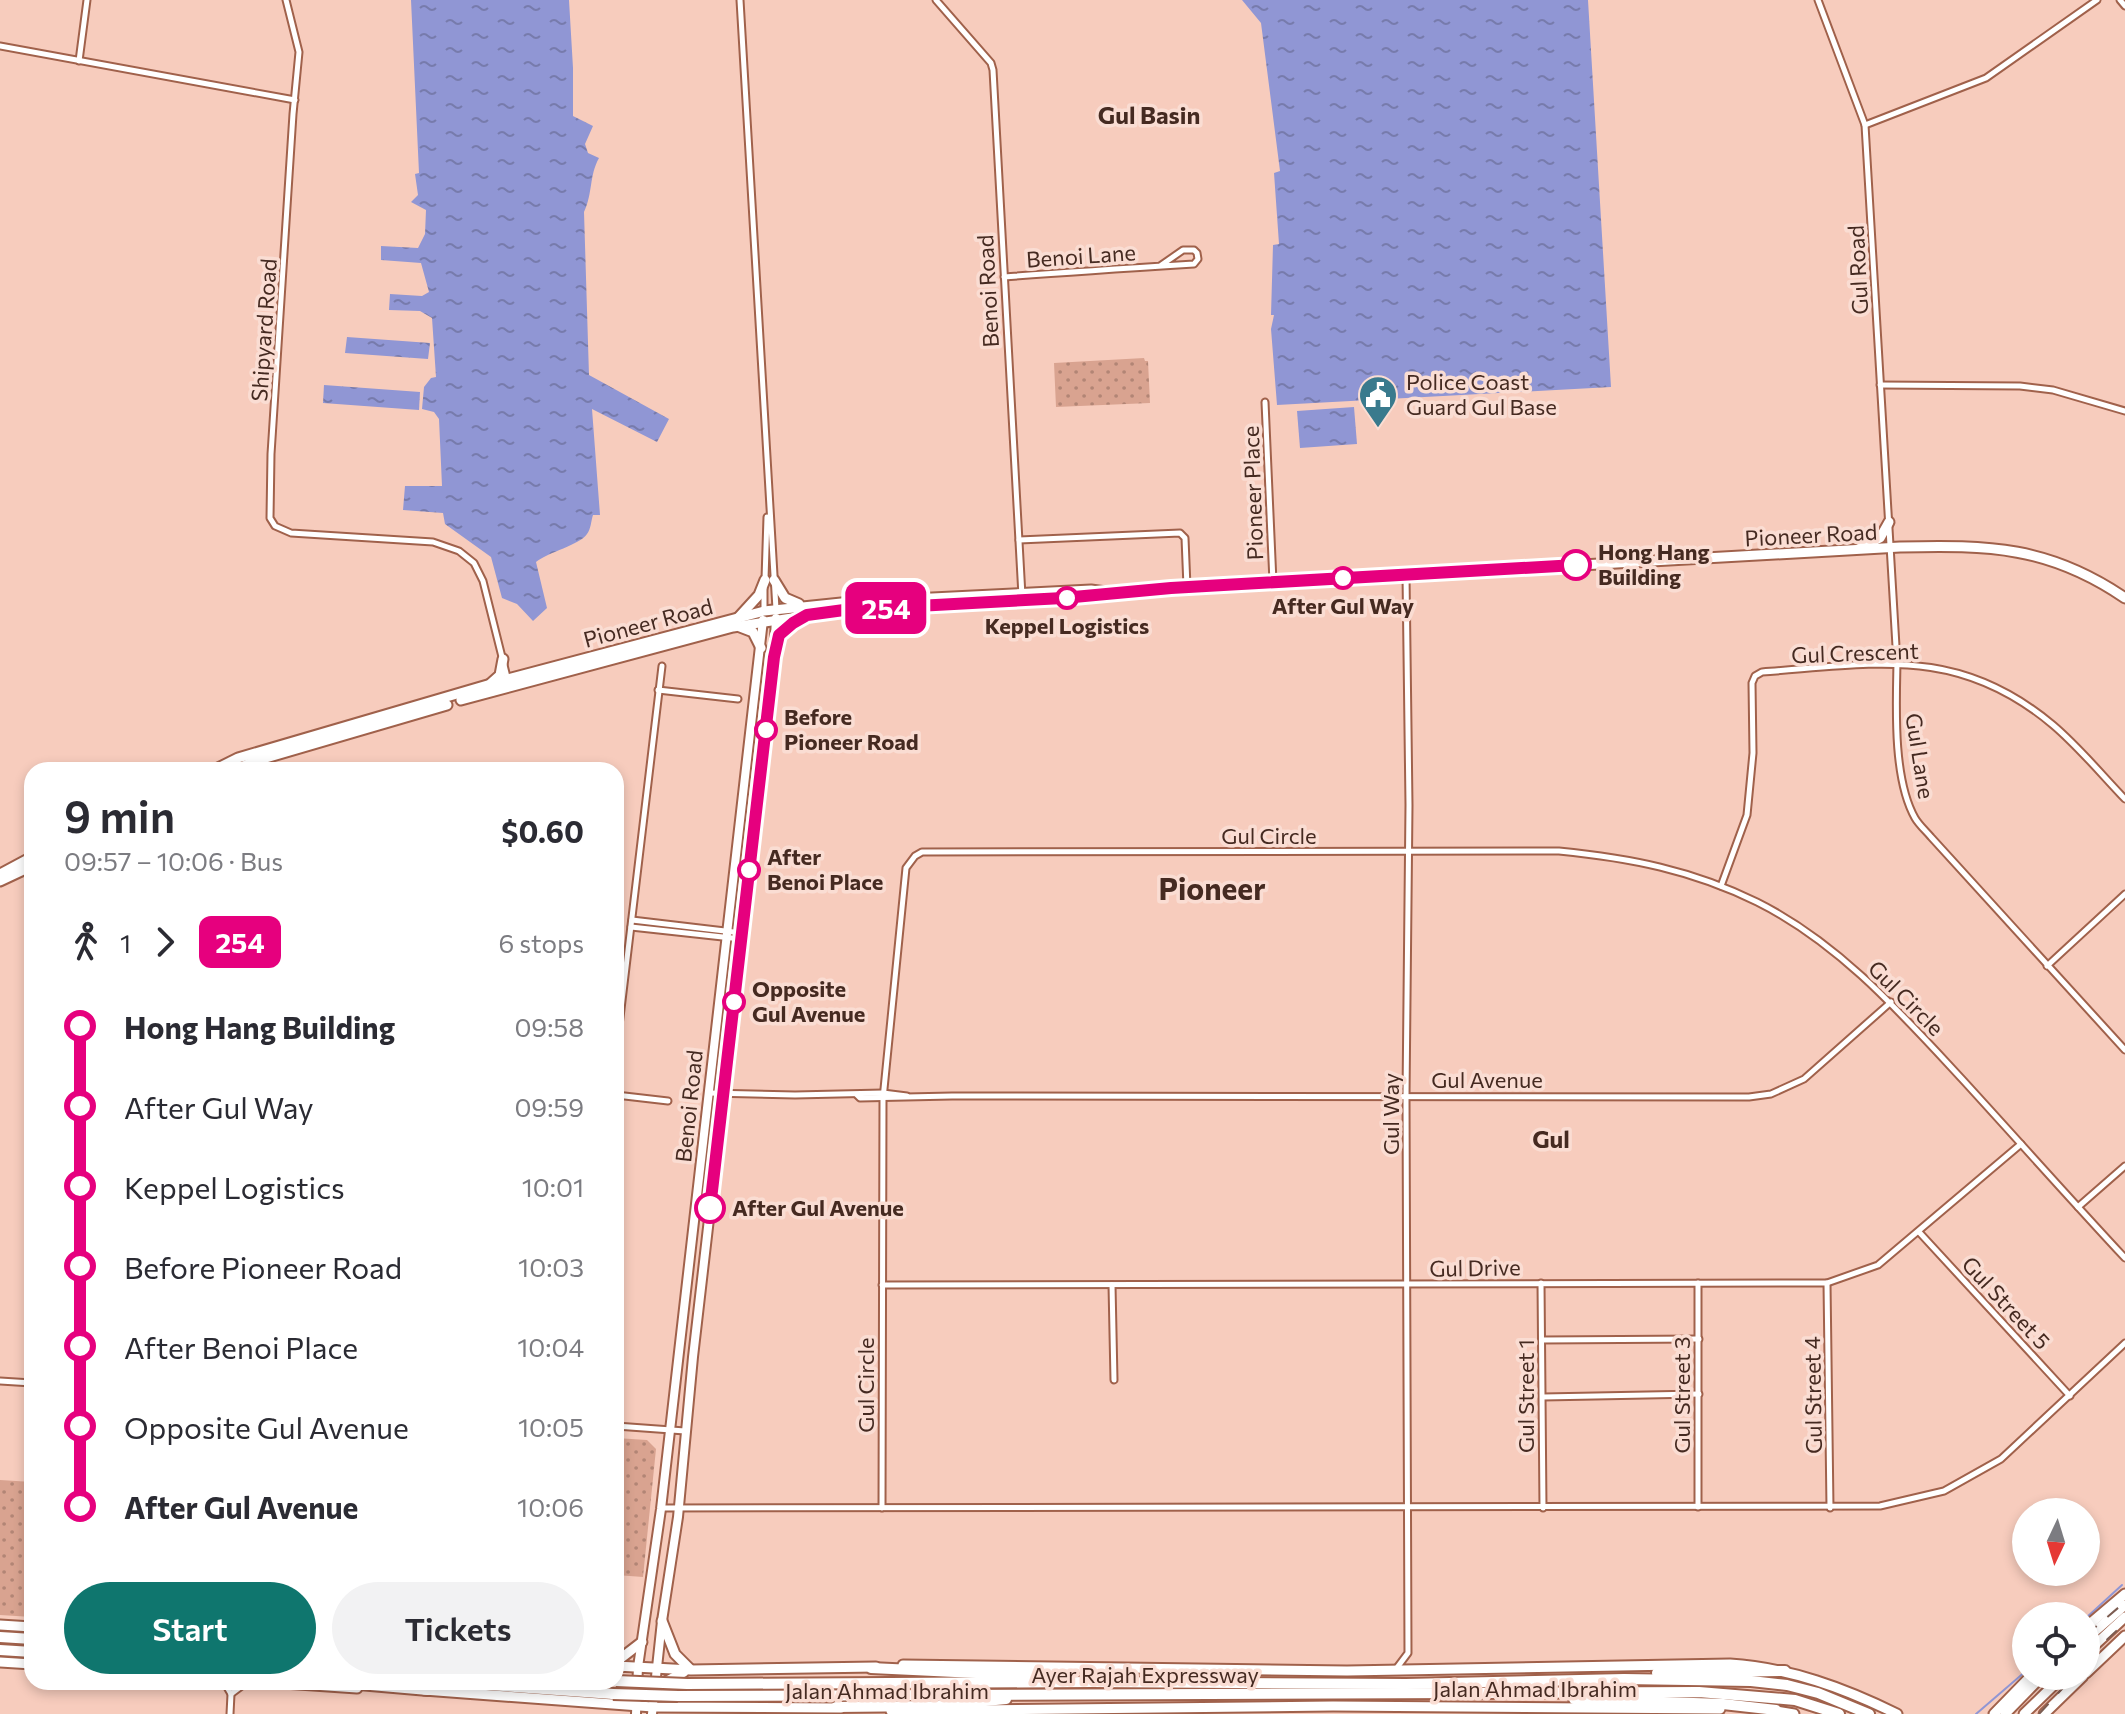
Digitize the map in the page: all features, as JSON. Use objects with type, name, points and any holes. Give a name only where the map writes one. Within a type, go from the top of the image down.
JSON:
[{"type":"highway","points":[[0,1637],[24,1638]]},
{"type":"highway","points":[[0,1650],[24,1652]]},
{"type":"highway","points":[[871,1668],[1017,1674],[1092,1682]]},
{"type":"highway","points":[[1624,1679],[1648,1674],[1785,1671]]},
{"type":"highway","name":"Ayer Rajah Expressway","points":[[624,1681],[687,1684],[1406,1684],[1624,1679],[1751,1681],[1787,1685],[1818,1693],[1869,1714]]},
{"type":"highway","name":"Ayer Rajah Expressway","points":[[525,1690],[676,1702],[972,1694],[1646,1692],[1753,1695],[1795,1700],[1839,1714]]},
{"type":"highway","points":[[1485,1694],[1749,1705],[1776,1710]]},
{"type":"highway","points":[[836,1707],[933,1706],[1028,1696]]},
{"type":"main road","points":[[1851,550],[1875,541],[1884,533],[1889,522]]},
{"type":"main road","name":"Pioneer Road","points":[[252,762],[560,669],[735,622],[807,610],[1022,597],[1092,596],[1106,592],[1406,574],[1967,546],[2045,557],[2083,572],[2125,598]]},
{"type":"main road","points":[[761,648],[753,632],[735,622],[770,580],[785,598],[807,610],[783,630],[774,657]]},
{"type":"main road","name":"Benoi Road","points":[[645,1693],[662,1621],[678,1508],[774,657],[776,614]]},
{"type":"main road","name":"Benoi Road","points":[[645,1693],[638,1667],[661,1508],[763,616]]},
{"type":"main road","points":[[503,659],[516,671],[527,674]]},
{"type":"main road","points":[[487,685],[500,675],[503,659]]},
{"type":"main road","name":"Pioneer Road","points":[[230,762],[487,685],[509,683],[527,674],[544,674]]},
{"type":"main road","points":[[0,874],[24,861]]},
{"type":"main road","points":[[0,881],[24,870]]},
{"type":"main road","points":[[2100,1615],[2125,1594]]},
{"type":"main road","points":[[2100,1627],[2125,1605]]},
{"type":"main road","points":[[2100,1640],[2125,1617]]},
{"type":"main road","points":[[624,1673],[645,1693],[691,1670],[675,1654],[662,1621]]},
{"type":"main road","points":[[0,1625],[24,1626]]},
{"type":"main road","points":[[2100,1659],[2125,1636]]},
{"type":"main road","points":[[624,1659],[642,1642]]},
{"type":"main road","points":[[0,1662],[24,1664]]},
{"type":"main road","name":"Jalan Ahmad Ibrahim","points":[[428,1690],[595,1703],[645,1693],[691,1670],[953,1664],[1146,1670],[1426,1671],[1730,1664],[1785,1671],[1851,1691],[1897,1714]]},
{"type":"main road","name":"Jalan Ahmad Ibrahim","points":[[624,1666],[638,1667],[645,1693]]},
{"type":"main road","points":[[1994,1714],[2017,1690]]},
{"type":"main road","points":[[2005,1714],[2028,1690]]},
{"type":"main road","points":[[2024,1714],[2049,1690]]},
{"type":"main road","points":[[2044,1714],[2068,1690]]},
{"type":"main road","name":"Jalan Ahmad Ibrahim","points":[[645,1693],[707,1708],[836,1707],[938,1712],[1041,1708],[1426,1706],[1776,1710],[1794,1714]]},
{"type":"main road","points":[[595,1703],[616,1714]]},
{"type":"main road","points":[[684,1714],[707,1708]]},
{"type":"street","points":[[79,61],[87,0]]},
{"type":"street","points":[[0,46],[295,100],[299,52],[286,0]]},
{"type":"street","name":"Benoi Road","points":[[740,0],[770,580],[776,614]]},
{"type":"street","name":"Benoi Road","points":[[936,0],[991,63],[993,70],[1022,597]]},
{"type":"street","name":"Gul Road","points":[[1818,0],[1865,125],[1890,548]]},
{"type":"street","points":[[1865,125],[1986,78],[2097,0]]},
{"type":"street","points":[[2120,0],[2125,6]]},
{"type":"street","name":"Shipyard Road","points":[[295,100],[271,454],[270,518],[275,526],[291,533],[433,542],[459,551],[474,563],[483,581],[509,683]]},
{"type":"street","name":"Benoi Lane","points":[[1004,277],[1194,264],[1198,259],[1197,253],[1183,250],[1160,266]]},
{"type":"street","points":[[1880,385],[2020,386],[2053,390],[2125,411]]},
{"type":"street","name":"Pioneer Place","points":[[1265,402],[1273,583]]},
{"type":"street","points":[[1019,540],[1179,533],[1185,538],[1187,587]]},
{"type":"street","name":"Gul Lane","points":[[1890,548],[1898,744],[1906,795],[1915,818],[2125,1050]]},
{"type":"street","name":"Gul Way","points":[[1406,574],[1408,1653]]},
{"type":"street","name":"Benoi Road","points":[[763,616],[770,580]]},
{"type":"street","name":"Gul Crescent","points":[[1721,886],[1747,815],[1753,753],[1752,683],[1755,676],[1762,672],[1897,663],[1972,676],[2007,693],[2052,725],[2125,799]]},
{"type":"street","points":[[624,987],[662,666]]},
{"type":"street","points":[[658,690],[738,699]]},
{"type":"street","name":"Gul Circle","points":[[882,1508],[883,1096],[906,868],[922,852],[1572,852],[1626,858],[1682,872],[1758,902],[1806,932],[1867,979],[2125,1258]]},
{"type":"street","points":[[2047,966],[2125,894]]},
{"type":"street","points":[[632,923],[742,936]]},
{"type":"street","name":"Gul Avenue","points":[[708,1093],[857,1095],[860,1098],[1738,1097],[1771,1094],[1804,1079],[1891,1002]]},
{"type":"street","points":[[624,1096],[668,1101]]},
{"type":"street","name":"Gul Drive","points":[[882,1285],[1827,1283],[1878,1265],[2021,1144]]},
{"type":"street","points":[[2078,1207],[2125,1166]]},
{"type":"street","name":"Gul Street 5","points":[[1919,1232],[2070,1396]]},
{"type":"street","name":"Gul Street 1","points":[[1541,1283],[1543,1508]]},
{"type":"street","name":"Gul Street 3","points":[[1698,1283],[1698,1507]]},
{"type":"street","name":"Gul Street 4","points":[[1827,1283],[1830,1508]]},
{"type":"street","points":[[1112,1285],[1114,1380]]},
{"type":"street","points":[[1542,1340],[1699,1339]]},
{"type":"street","points":[[661,1508],[1830,1508],[1904,1503],[1962,1483],[2001,1459],[2125,1343]]},
{"type":"street","points":[[0,1381],[24,1382]]},
{"type":"street","points":[[1543,1397],[1699,1394]]},
{"type":"street","points":[[624,1426],[686,1431]]},
{"type":"street","points":[[1391,1671],[1400,1666],[1408,1653],[1413,1662],[1426,1671]]},
{"type":"street","points":[[229,1690],[230,1714]]},
{"type":"street","points":[[231,1694],[236,1690]]},
{"type":"street","points":[[1390,1706],[1403,1714]]},
{"type":"street","points":[[1414,1714],[1426,1706]]},
{"type":"shaded area","points":[[1144,358],[1148,361],[1150,403],[1056,407],[1054,363]]},
{"type":"shaded area","points":[[624,1439],[647,1440],[656,1449],[643,1577],[624,1576]]},
{"type":"shaded area","points":[[0,1480],[24,1482],[24,1616],[0,1615]]},
{"type":"water","points":[[411,0],[569,0],[573,116],[593,126],[585,144],[588,153],[599,158],[584,212],[589,375],[669,419],[657,442],[592,409],[600,515],[593,515],[583,538],[536,562],[547,608],[533,621],[517,604],[502,598],[491,557],[445,524],[443,513],[403,510],[405,486],[442,486],[439,419],[434,412],[422,409],[424,387],[431,378],[436,377],[432,318],[420,311],[389,310],[390,294],[422,296],[429,292],[421,263],[381,260],[381,246],[418,248],[425,234],[426,210],[411,202],[418,195],[415,174],[419,173]]},
{"type":"water","points":[[1242,0],[1588,0],[1611,387],[1277,405],[1271,329],[1274,315],[1271,315],[1273,245],[1279,244],[1274,173],[1280,171],[1261,23]]},
{"type":"water","points":[[347,337],[430,343],[428,359],[345,353]]},
{"type":"water","points":[[324,385],[420,392],[419,410],[323,403]]},
{"type":"water","points":[[1354,407],[1357,444],[1300,448],[1297,411]]},
{"type":"waterway","points":[[2100,1605],[2122,1585]]},
{"type":"waterway","points":[[1976,1714],[2012,1683]]},
{"type":"railway","points":[[2100,1623],[2125,1602]]},
{"type":"railway","points":[[2100,1646],[2125,1623]]},
{"type":"railway","points":[[2039,1714],[2061,1690]]},
{"type":"bus line","name":"254","points":[[710,1208],[774,657],[779,635],[787,626],[807,615],[844,610],[1576,565]]},
{"type":"place","name":"Police Coast Guard Gul Base","points":[[1378,429]]},
{"type":"place","name":"Hong Hang Building","points":[[1576,565]]},
{"type":"place","name":"After Gul Way","points":[[1343,578]]},
{"type":"place","name":"Keppel Logistics","points":[[1067,598]]},
{"type":"place","name":"Before Pioneer Road","points":[[766,730]]},
{"type":"place","name":"After Benoi Place","points":[[749,870]]},
{"type":"place","name":"Opposite Gul Avenue","points":[[734,1002]]},
{"type":"place","name":"After Gul Avenue","points":[[710,1208]]},
{"type":"district","name":"Gul Basin","points":[[1149,116]]},
{"type":"district","name":"Pioneer","points":[[1212,890]]},
{"type":"district","name":"Gul","points":[[1551,1140]]}]
